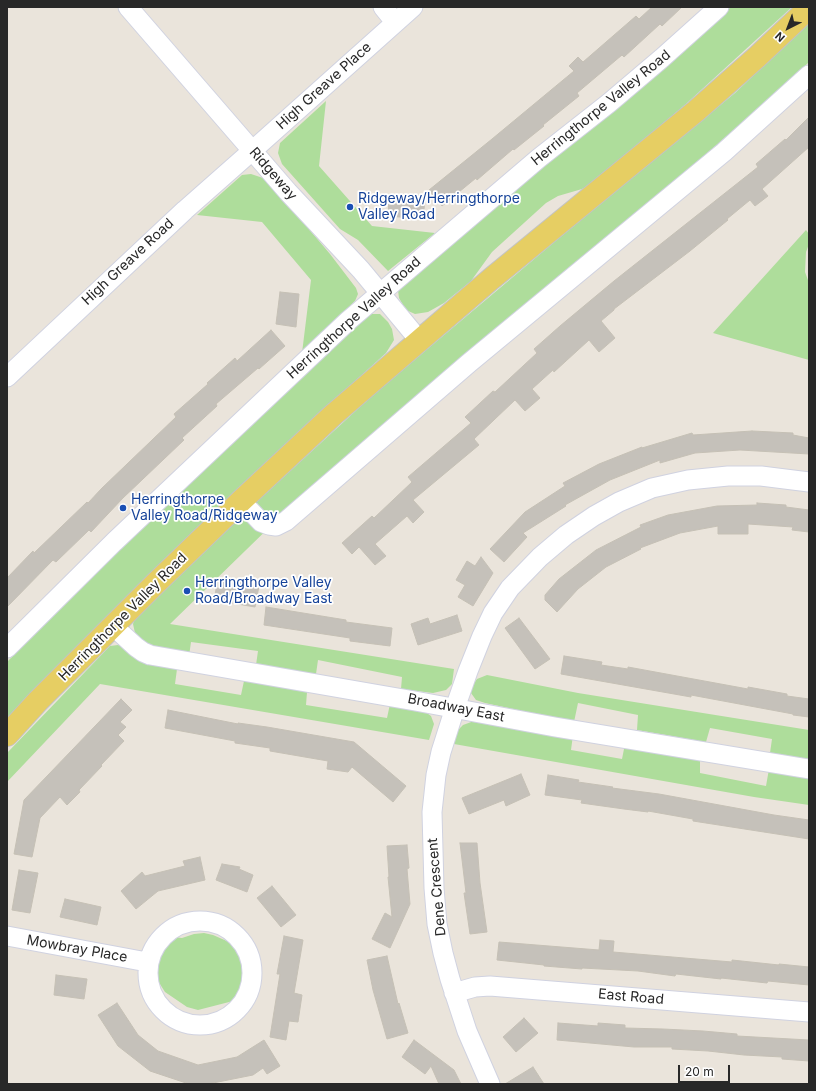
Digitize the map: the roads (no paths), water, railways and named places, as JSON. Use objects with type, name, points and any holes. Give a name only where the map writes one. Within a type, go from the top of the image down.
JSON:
[{"type":"main road","name":"Herringthorpe Valley Road","points":[[7,735],[38,701],[113,626],[241,501],[333,415],[491,279],[696,111],[809,8]]},
{"type":"street","name":"Ridgeway","points":[[128,7],[288,192],[361,270],[419,340]]},
{"type":"street","points":[[383,7],[395,22]]},
{"type":"street","name":"High Greave Place","points":[[253,150],[413,7]]},
{"type":"street","name":"Herringthorpe Valley Road","points":[[7,648],[114,542],[303,362],[380,293],[539,158],[662,58],[719,7]]},
{"type":"street","points":[[241,501],[261,522],[276,526],[286,521],[469,363],[724,152],[809,75]]},
{"type":"street","name":"High Greave Road","points":[[7,378],[185,210],[253,150]]},
{"type":"street","name":"Dene Crescent","points":[[490,1084],[467,1031],[454,992],[437,924],[434,888],[432,812],[437,768],[441,752],[455,708],[482,636],[493,613],[510,588],[540,557],[566,535],[594,516],[619,502],[652,488],[688,480],[728,476],[761,476],[809,482]]},
{"type":"street","name":"Broadway East","points":[[113,626],[136,647],[150,655],[455,708],[555,727],[809,769]]},
{"type":"street","name":"Mowbray Place","points":[[202,920],[217,923],[230,930],[241,940],[248,952],[252,967],[252,981],[248,994],[240,1006],[230,1015],[218,1022],[205,1025],[191,1024],[178,1020],[166,1012],[157,1002],[151,990],[147,962],[154,948],[162,937],[174,927],[188,922],[202,920]]},
{"type":"street","name":"Mowbray Place","points":[[7,936],[147,962]]},
{"type":"street","name":"East Road","points":[[454,992],[475,987],[490,986],[809,1012]]},
{"type":"place","name":"Ridgeway/Herringthorpe Valley Road","points":[[350,207]]},
{"type":"place","name":"Herringthorpe Valley Road/Ridgeway","points":[[123,508]]},
{"type":"place","name":"Herringthorpe Valley Road/Broadway East","points":[[187,591]]}]
